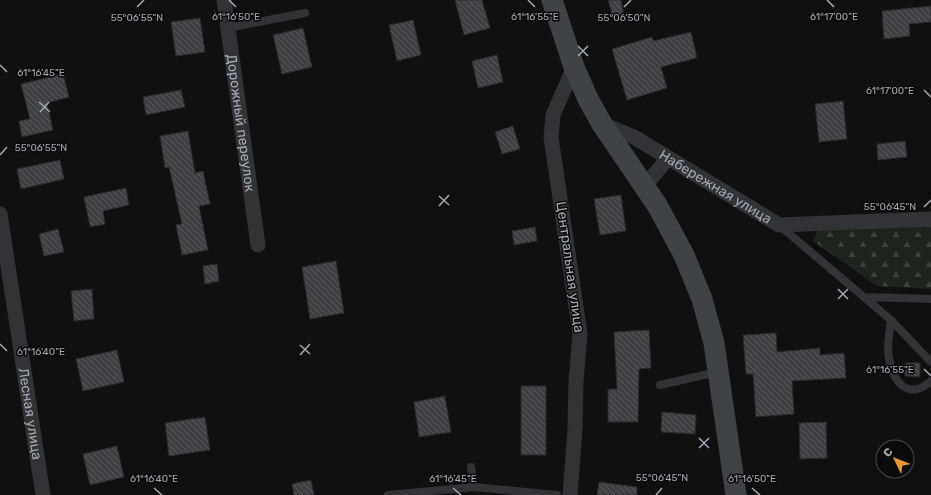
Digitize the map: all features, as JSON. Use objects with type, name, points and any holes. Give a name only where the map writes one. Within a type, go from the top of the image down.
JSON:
[{"type":"street","name":"Дорожный переулок","points":[[224,0],[258,245]]},
{"type":"street","points":[[552,0],[574,67],[602,124],[656,205],[684,255],[702,299],[714,343],[736,495]]},
{"type":"street","name":"Центральная улица","points":[[570,495],[580,334],[551,137],[553,115],[574,67]]},
{"type":"street","name":"Набережная улица","points":[[602,124],[634,137],[779,226],[931,219]]},
{"type":"street","points":[[644,187],[668,158]]},
{"type":"street","name":"Лесная улица","points":[[0,214],[44,495]]},
{"type":"lane","points":[[228,28],[305,13]]},
{"type":"lane","points":[[779,226],[891,320],[931,362]]},
{"type":"lane","points":[[864,297],[931,299]]},
{"type":"lane","points":[[891,320],[888,347],[890,364],[895,377],[903,386],[911,390],[919,390],[931,381]]},
{"type":"lane","points":[[660,385],[718,372]]},
{"type":"lane","points":[[471,467],[474,486]]},
{"type":"lane","points":[[388,495],[474,486],[557,495]]},
{"type":"green space","points":[[931,224],[931,289],[877,286],[813,241],[818,229]]},
{"type":"building","points":[[455,0],[482,0],[490,28],[464,35]]},
{"type":"building","points":[[608,0],[621,0],[624,16],[613,18]]},
{"type":"building","points":[[931,6],[931,22],[909,24],[910,36],[884,39],[882,11]]},
{"type":"building","points":[[200,18],[205,52],[176,56],[171,22]]},
{"type":"building","points":[[413,20],[421,55],[397,61],[389,25]]},
{"type":"building","points":[[303,28],[312,67],[282,74],[273,35]]},
{"type":"building","points":[[691,32],[697,58],[661,67],[667,88],[627,100],[612,49],[652,37],[653,41]]},
{"type":"building","points":[[497,55],[503,82],[478,88],[472,61]]},
{"type":"building","points":[[63,74],[69,97],[47,103],[53,130],[22,137],[19,121],[30,119],[21,84]]},
{"type":"building","points":[[181,90],[185,107],[146,115],[143,97]]},
{"type":"building","points":[[843,101],[847,139],[819,142],[815,104]]},
{"type":"building","points":[[513,126],[520,149],[502,154],[495,132]]},
{"type":"building","points":[[188,131],[195,173],[203,171],[210,204],[199,206],[208,250],[182,255],[176,225],[182,224],[169,167],[165,168],[160,136]]},
{"type":"building","points":[[905,141],[907,157],[878,160],[877,144]]},
{"type":"building","points":[[60,160],[64,179],[21,189],[17,169]]},
{"type":"building","points":[[126,188],[129,205],[103,211],[105,224],[90,227],[84,197]]},
{"type":"building","points":[[621,195],[626,231],[600,235],[594,199]]},
{"type":"building","points":[[535,227],[537,241],[514,245],[512,231]]},
{"type":"building","points":[[58,229],[64,252],[44,256],[39,234]]},
{"type":"building","points":[[336,261],[344,313],[310,319],[302,267]]},
{"type":"building","points":[[217,264],[219,281],[205,284],[203,266]]},
{"type":"building","points":[[92,289],[94,319],[74,321],[71,291]]},
{"type":"building","points":[[649,330],[651,368],[639,369],[638,422],[608,422],[608,389],[617,389],[614,332]]},
{"type":"building","points":[[776,333],[777,352],[820,348],[820,355],[844,353],[846,378],[792,381],[794,414],[756,417],[753,374],[746,374],[743,335]]},
{"type":"building","points":[[117,350],[124,382],[83,391],[76,359]]},
{"type":"building","points":[[905,363],[920,363],[920,377],[905,376]]},
{"type":"building","points":[[521,386],[546,386],[546,455],[521,455]]},
{"type":"building","points":[[445,396],[451,432],[419,437],[414,402]]},
{"type":"building","points":[[662,412],[696,415],[695,434],[661,432]]},
{"type":"building","points":[[205,417],[210,450],[169,456],[165,423]]},
{"type":"building","points":[[826,422],[827,458],[800,459],[799,423]]},
{"type":"building","points":[[117,446],[124,477],[90,485],[83,454]]},
{"type":"building","points":[[311,480],[314,495],[294,495],[292,484]]},
{"type":"building","points":[[599,482],[637,487],[637,495],[597,495]]}]
